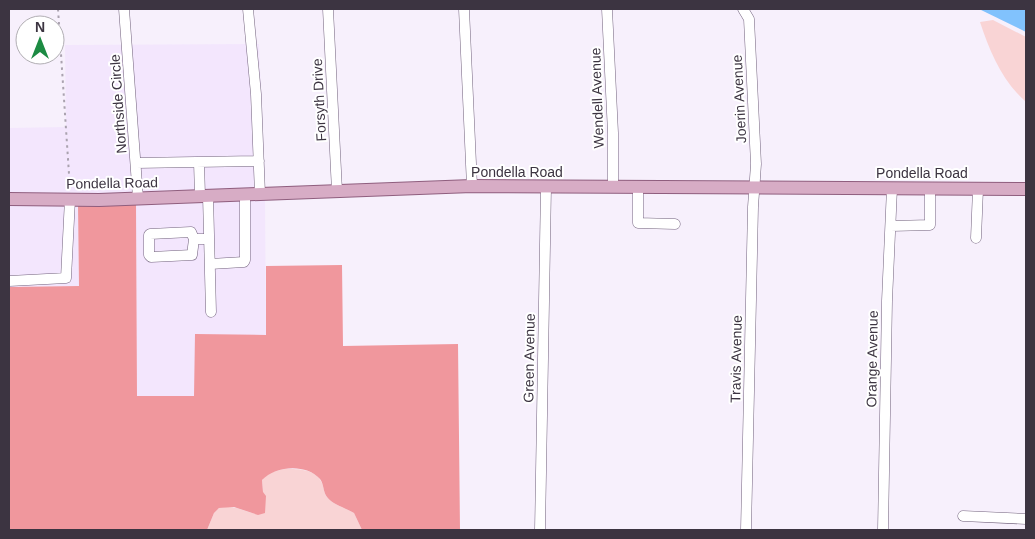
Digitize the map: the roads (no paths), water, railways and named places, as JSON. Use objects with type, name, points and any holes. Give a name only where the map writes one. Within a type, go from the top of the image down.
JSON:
[{"type":"main road","name":"Pondella Road","points":[[9,198],[138,198],[472,186],[1026,189]]},
{"type":"street","name":"Northside Circle","points":[[124,9],[138,198]]},
{"type":"street","points":[[248,9],[256,94],[260,194]]},
{"type":"street","name":"Forsyth Drive","points":[[328,9],[338,191]]},
{"type":"street","points":[[464,9],[472,186]]},
{"type":"street","name":"Wendell Avenue","points":[[608,9],[613,133],[613,187]]},
{"type":"street","name":"Joerin Avenue","points":[[744,9],[749,19],[752,70],[756,164],[754,188]]},
{"type":"street","points":[[136,163],[259,161]]},
{"type":"street","points":[[199,162],[209,239],[211,312]]},
{"type":"street","name":"Green Avenue","points":[[540,530],[546,187]]},
{"type":"street","points":[[638,187],[638,223],[675,224]]},
{"type":"street","name":"Travis Avenue","points":[[746,530],[754,188]]},
{"type":"street","name":"Orange Avenue","points":[[883,530],[887,301],[892,188]]},
{"type":"street","points":[[891,226],[930,225],[930,188]]},
{"type":"street","points":[[976,238],[978,189]]},
{"type":"street","points":[[210,264],[244,262],[245,260],[245,194]]},
{"type":"street","points":[[9,281],[66,278],[70,199]]},
{"type":"street","points":[[191,232],[194,239],[192,255],[151,257],[150,255],[150,234],[191,232]]},
{"type":"street","points":[[194,239],[209,239]]},
{"type":"street","points":[[963,516],[1026,519]]},
{"type":"water","points":[[979,9],[1026,9],[1026,32]]}]
